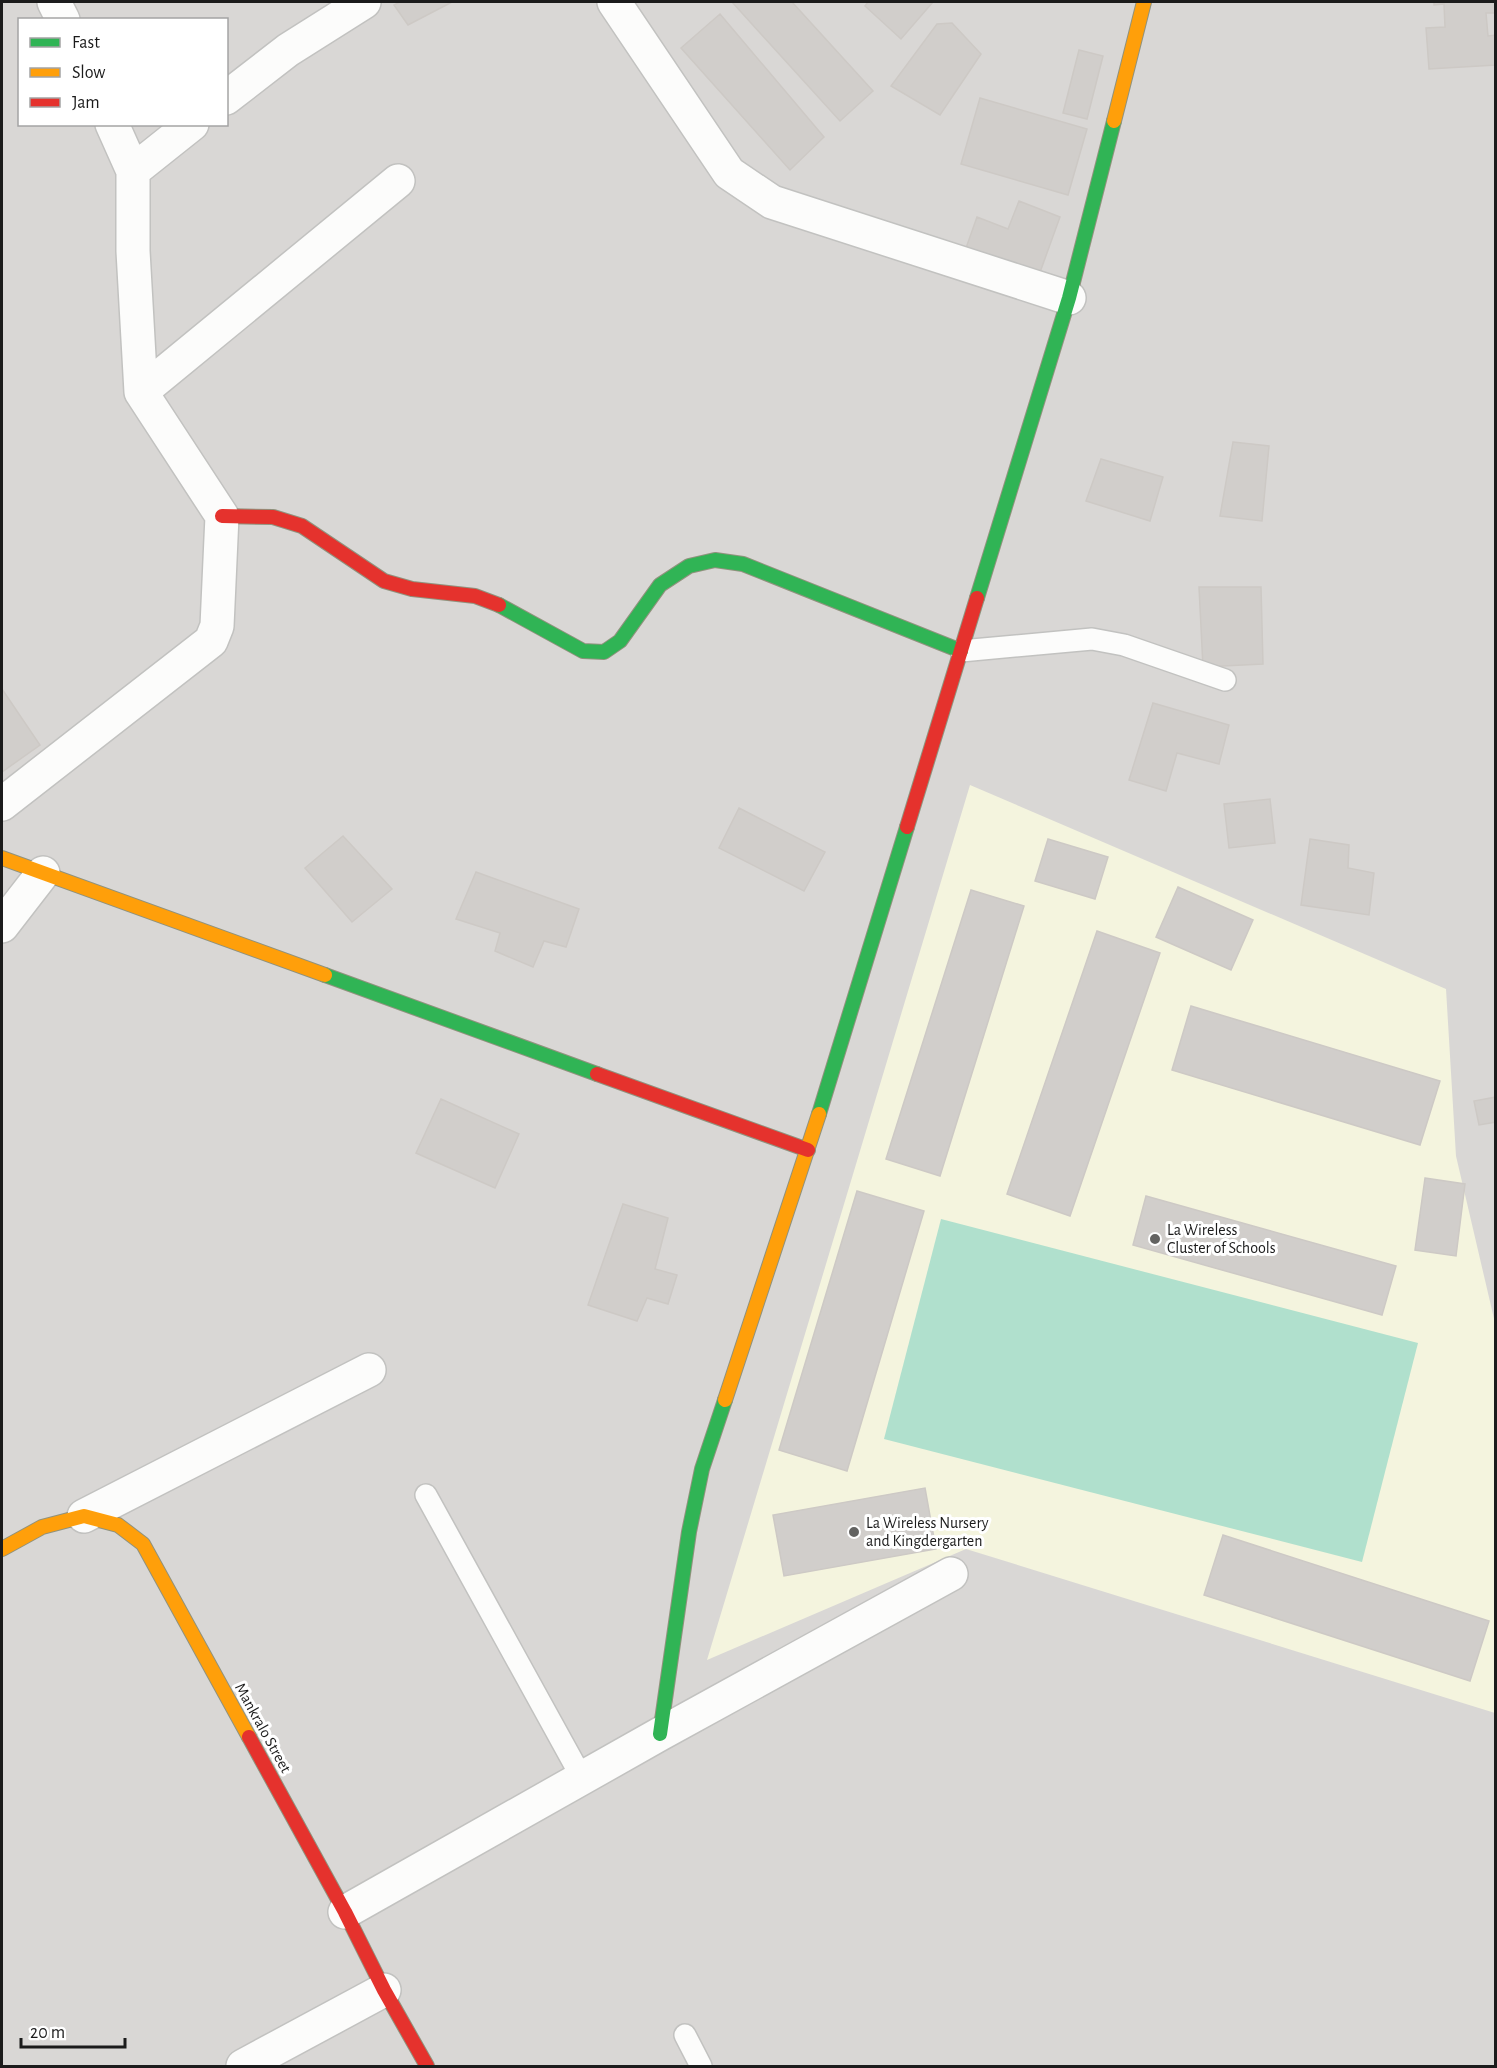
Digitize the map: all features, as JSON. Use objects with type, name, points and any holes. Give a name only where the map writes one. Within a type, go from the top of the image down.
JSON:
[{"type":"street","points":[[54,2],[62,18]]},
{"type":"street","points":[[228,96],[288,50],[364,2]]},
{"type":"street","points":[[614,2],[729,173],[772,202],[1069,298]]},
{"type":"street","points":[[660,1734],[689,1532],[702,1468],[808,1150],[1069,298],[1144,2]]},
{"type":"street","points":[[2,804],[211,641],[217,626],[222,516],[141,392],[133,251],[133,171],[112,126]]},
{"type":"street","points":[[133,171],[189,126]]},
{"type":"street","points":[[141,392],[398,181]]},
{"type":"street","points":[[222,516],[273,517],[302,526],[384,580],[412,589],[475,596],[504,607],[583,651],[604,652],[620,641],[660,585],[689,566],[715,560],[743,564],[961,651]]},
{"type":"street","points":[[2,858],[808,1150]]},
{"type":"street","points":[[2,926],[43,873]]},
{"type":"street","points":[[2,1549],[42,1527],[84,1516],[369,1370]]},
{"type":"street","name":"Mankralo Street","points":[[84,1516],[118,1526],[143,1544],[345,1912],[384,1990],[427,2067]]},
{"type":"street","points":[[345,1912],[660,1734],[951,1574]]},
{"type":"street","points":[[243,2067],[384,1990]]},
{"type":"lane","points":[[961,651],[1092,639],[1124,645],[1225,680]]},
{"type":"lane","points":[[426,1495],[582,1778]]},
{"type":"lane","points":[[685,2035],[701,2067]]},
{"type":"shaded area","points":[[2,2],[1495,2],[1495,2066],[2,2066]]},
{"type":"shaded area","name":"La Wireless Cluster of Schools","points":[[970,785],[1446,989],[1456,1156],[1495,1323],[1495,1713],[966,1549],[707,1660]]},
{"type":"green space","points":[[941,1219],[1418,1343],[1362,1562],[884,1439]]},
{"type":"building","points":[[400,2],[452,2],[408,25],[394,5]]},
{"type":"building","points":[[732,2],[792,2],[873,91],[840,121]]},
{"type":"building","points":[[868,2],[933,2],[901,39],[865,6]]},
{"type":"building","points":[[1434,2],[1496,2],[1496,13],[1486,13],[1488,36],[1496,35],[1496,65],[1429,69],[1426,28],[1445,27],[1444,4],[1434,5]]},
{"type":"building","points":[[720,14],[824,137],[790,170],[681,48]]},
{"type":"building","points":[[952,23],[981,54],[940,115],[891,86],[937,24]]},
{"type":"building","points":[[1079,50],[1103,56],[1087,119],[1063,113]]},
{"type":"building","points":[[980,98],[1087,129],[1068,195],[961,164]]},
{"type":"building","points":[[1019,201],[1060,217],[1039,275],[966,248],[977,217],[1008,229]]},
{"type":"building","points":[[1233,442],[1269,446],[1262,521],[1220,516]]},
{"type":"building","points":[[1101,459],[1163,477],[1150,521],[1086,501]]},
{"type":"building","points":[[1199,587],[1261,587],[1263,664],[1203,667]]},
{"type":"building","points":[[2,689],[40,745],[2,772]]},
{"type":"building","points":[[1153,703],[1229,725],[1219,764],[1177,753],[1166,791],[1129,780]]},
{"type":"building","points":[[1270,799],[1275,843],[1229,848],[1224,804]]},
{"type":"building","points":[[739,808],[825,852],[804,891],[719,848]]},
{"type":"building","points":[[343,836],[392,889],[352,922],[305,868]]},
{"type":"building","points":[[1048,839],[1108,857],[1095,899],[1035,881]]},
{"type":"building","points":[[1310,839],[1349,845],[1348,868],[1374,873],[1369,915],[1301,905]]},
{"type":"building","points":[[476,872],[579,909],[566,947],[544,941],[533,967],[495,951],[500,933],[456,919]]},
{"type":"building","points":[[1178,887],[1253,920],[1231,970],[1156,937]]},
{"type":"building","points":[[971,890],[1024,906],[940,1176],[886,1159]]},
{"type":"building","points":[[1097,931],[1160,953],[1070,1216],[1007,1194]]},
{"type":"building","points":[[1191,1006],[1440,1081],[1420,1145],[1172,1070]]},
{"type":"building","points":[[1496,1097],[1496,1122],[1479,1125],[1474,1101]]},
{"type":"building","points":[[441,1099],[519,1134],[495,1188],[416,1153]]},
{"type":"building","points":[[1425,1178],[1465,1184],[1456,1256],[1415,1250]]},
{"type":"building","points":[[857,1191],[924,1211],[847,1471],[779,1450]]},
{"type":"building","points":[[1146,1196],[1396,1266],[1382,1315],[1133,1245]]},
{"type":"building","points":[[623,1204],[668,1218],[655,1269],[677,1275],[668,1304],[647,1298],[637,1321],[588,1305]]},
{"type":"building","name":"La Wireless Nursery and Kingdergarten","points":[[925,1488],[936,1549],[784,1576],[773,1515]]},
{"type":"building","points":[[1223,1535],[1489,1621],[1470,1681],[1204,1595]]},
{"type":"traffic: fast","points":[[977,598],[1069,298],[1114,121]]},
{"type":"traffic: fast","points":[[499,605],[583,651],[604,652],[620,641],[660,585],[689,566],[715,560],[743,564],[961,651]]},
{"type":"traffic: fast","points":[[819,1114],[907,827]]},
{"type":"traffic: fast","points":[[325,975],[597,1074]]},
{"type":"traffic: fast","points":[[660,1734],[689,1532],[702,1469],[725,1400]]},
{"type":"traffic: slow","points":[[1114,121],[1144,2]]},
{"type":"traffic: slow","points":[[2,858],[325,975]]},
{"type":"traffic: slow","points":[[725,1400],[819,1114]]},
{"type":"traffic: slow","points":[[2,1549],[42,1527],[84,1516],[118,1525],[143,1544],[249,1737]]},
{"type":"traffic: jam","points":[[222,516],[273,517],[302,526],[384,581],[412,589],[475,596],[499,605]]},
{"type":"traffic: jam","points":[[907,827],[977,598]]},
{"type":"traffic: jam","points":[[597,1074],[808,1150]]},
{"type":"traffic: jam","points":[[249,1737],[427,2066]]},
{"type":"place","name":"La Wireless Cluster of Schools","points":[[1155,1239]]},
{"type":"place","name":"La Wireless Nursery and Kingdergarten","points":[[854,1532]]}]
